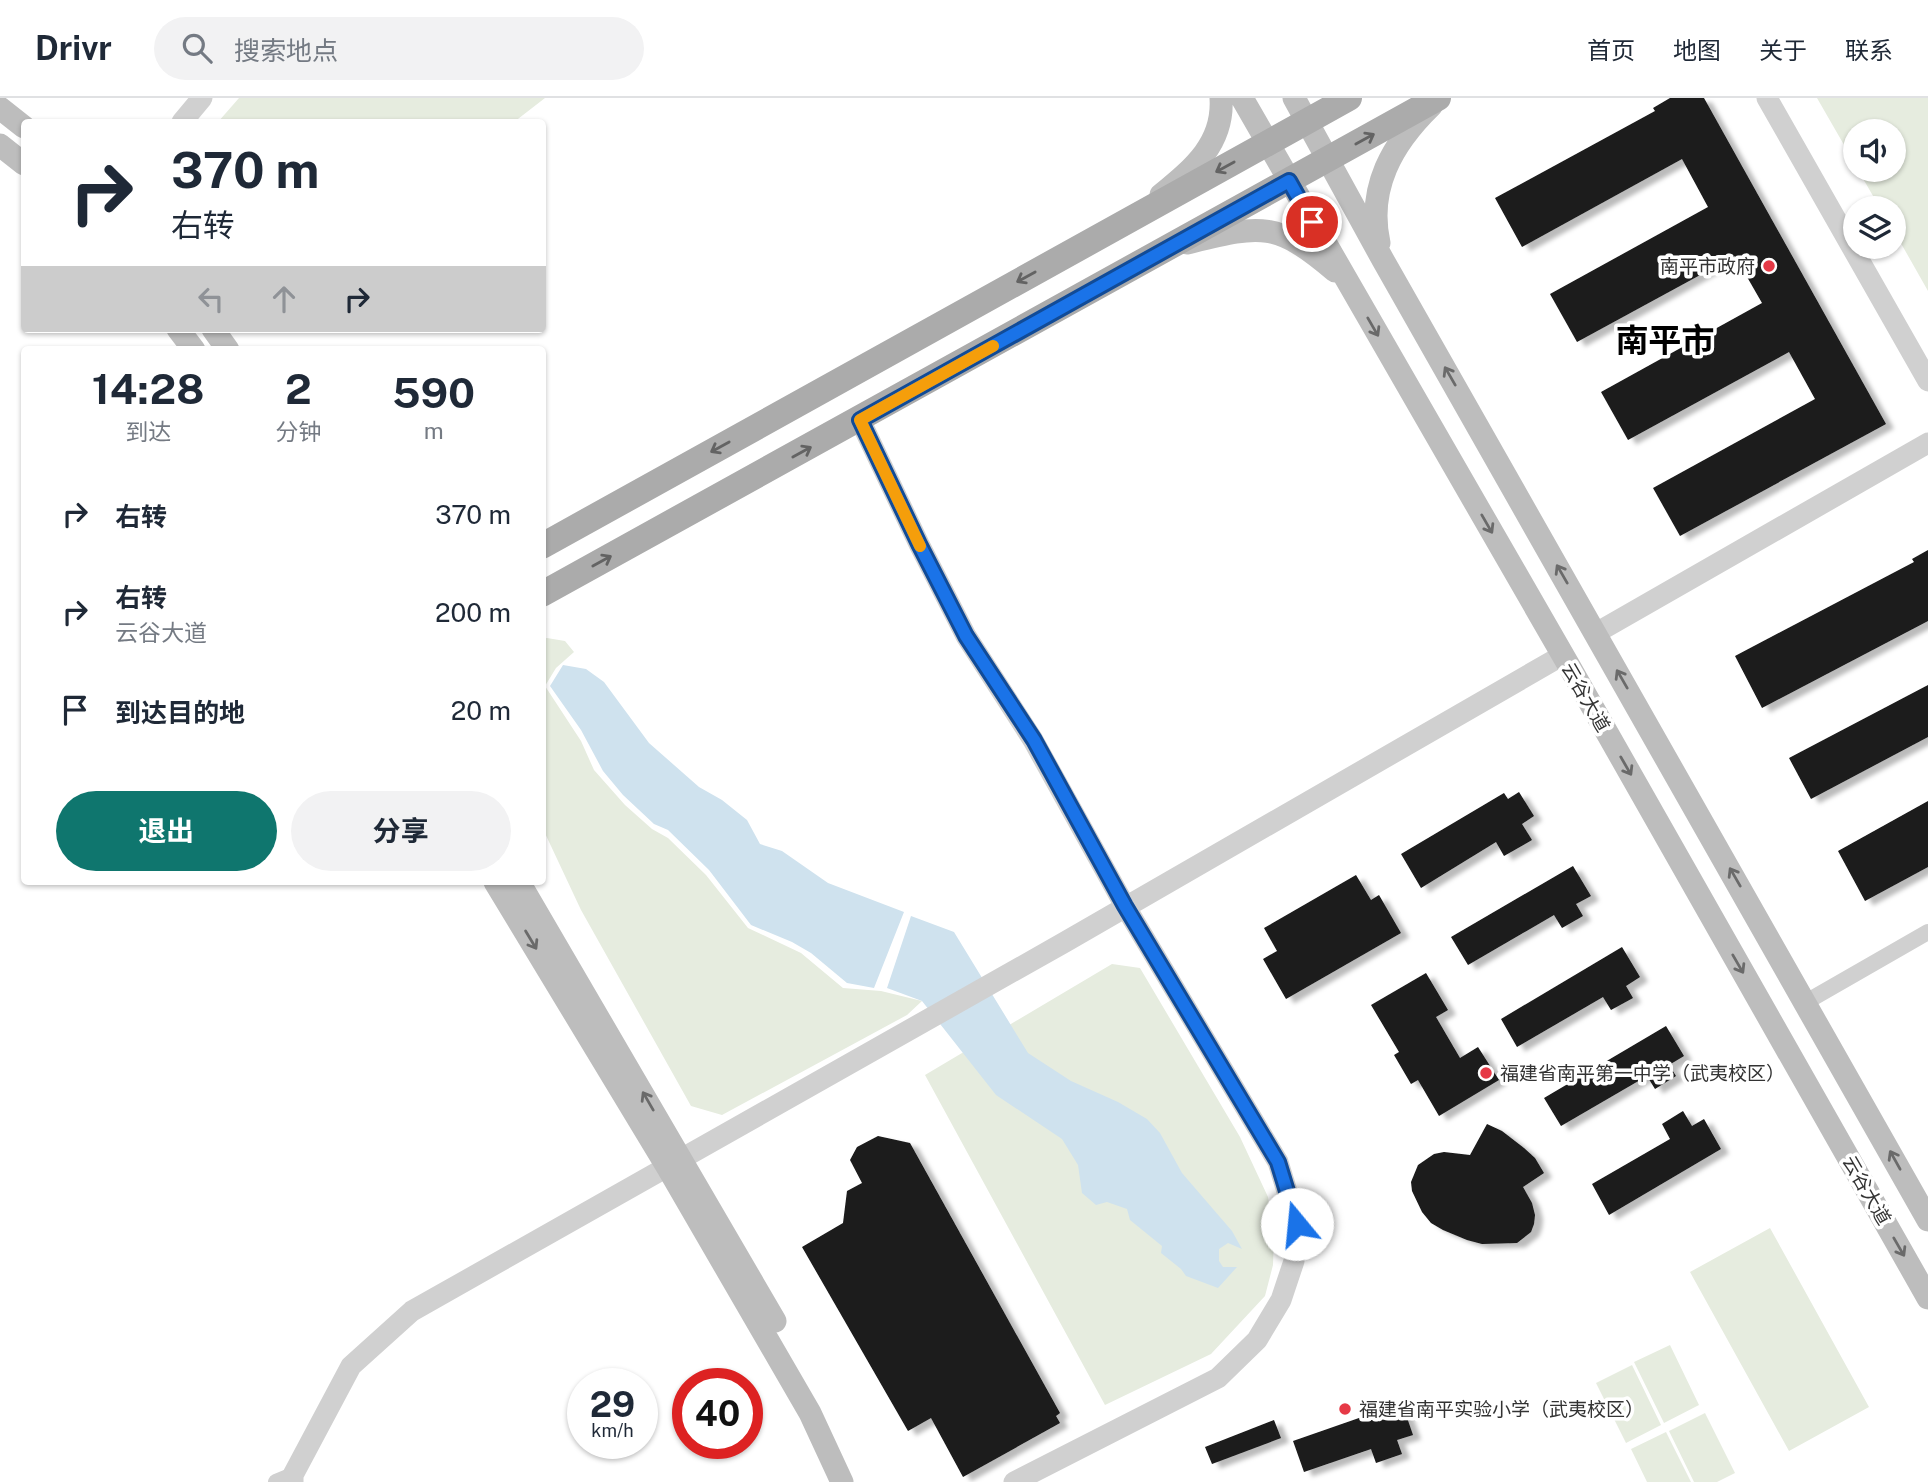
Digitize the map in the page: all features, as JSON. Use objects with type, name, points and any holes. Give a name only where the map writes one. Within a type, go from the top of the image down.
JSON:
[{"type":"main road","points":[[1133,218],[1179,180],[1204,155],[1217,132],[1222,115],[1221,98]]},
{"type":"main road","name":"云谷大道","points":[[1242,98],[1928,1298]]},
{"type":"main road","name":"云谷大道","points":[[1294,98],[1383,260],[1928,1220]]},
{"type":"main road","points":[[546,544],[1349,98]]},
{"type":"main road","points":[[546,592],[1439,98]]},
{"type":"main road","points":[[1383,260],[1375,220],[1380,178],[1418,119],[1439,98]]},
{"type":"main road","points":[[0,108],[21,125]]},
{"type":"main road","points":[[0,145],[21,162]]},
{"type":"main road","points":[[1167,248],[1217,236],[1264,230],[1294,239],[1347,282]]},
{"type":"main road","points":[[497,885],[678,1168],[819,1398],[858,1482]]},
{"type":"main road","points":[[521,885],[810,1413],[842,1482]]},
{"type":"street","points":[[184,119],[202,98]]},
{"type":"street","points":[[1767,98],[1928,381]]},
{"type":"street","points":[[860,420],[966,636],[1034,740],[1128,911],[1278,1162],[1297,1224],[1294,1261],[1281,1300],[1257,1340],[1218,1378],[1014,1482]]},
{"type":"street","points":[[1600,639],[1928,443]]},
{"type":"street","points":[[1600,639],[1928,455]]},
{"type":"street","points":[[292,1480],[351,1366],[412,1311],[678,1168],[1565,660]]},
{"type":"street","points":[[1806,1002],[1928,932]]},
{"type":"shaded area","points":[[239,98],[545,98],[518,119],[221,119]]},
{"type":"shaded area","points":[[1817,98],[1928,98],[1928,291],[1906,252],[1906,196],[1873,196],[1865,182],[1906,182],[1906,119],[1843,119],[1843,143]]},
{"type":"shaded area","points":[[546,638],[565,641],[574,652],[556,668],[546,684]]},
{"type":"shaded area","points":[[546,688],[581,741],[594,770],[625,805],[652,829],[668,838],[706,875],[748,928],[801,953],[843,988],[881,991],[922,1001],[907,1015],[722,1115],[691,1106],[581,910],[546,835]]},
{"type":"shaded area","points":[[1112,964],[1140,968],[1240,1137],[1268,1197],[1274,1234],[1273,1265],[1265,1296],[1211,1354],[1105,1405],[925,1075]]},
{"type":"shaded area","points":[[1770,1228],[1869,1407],[1789,1451],[1690,1272]]},
{"type":"shaded area","points":[[1670,1345],[1699,1405],[1664,1423],[1634,1362]]},
{"type":"shaded area","points":[[1632,1365],[1661,1425],[1626,1443],[1596,1383]]},
{"type":"shaded area","points":[[1705,1413],[1735,1473],[1717,1482],[1694,1482],[1669,1431]]},
{"type":"shaded area","points":[[1666,1432],[1691,1482],[1647,1482],[1631,1449]]},
{"type":"water","points":[[563,665],[586,669],[604,682],[649,743],[699,787],[722,800],[747,820],[760,844],[782,851],[828,883],[904,912],[874,988],[847,983],[811,953],[751,925],[709,870],[668,830],[654,824],[623,795],[603,771],[581,730],[550,686]]},
{"type":"water","points":[[911,916],[954,932],[1028,1053],[1071,1081],[1118,1102],[1147,1119],[1160,1133],[1182,1173],[1232,1231],[1242,1249],[1228,1243],[1219,1249],[1219,1261],[1223,1267],[1237,1267],[1218,1288],[1186,1276],[1161,1253],[1162,1246],[1130,1220],[1127,1209],[1107,1202],[1096,1205],[1082,1193],[1078,1165],[1062,1139],[996,1095],[922,1001],[887,988]]},
{"type":"building","points":[[1670,98],[1704,98],[1886,424],[1680,536],[1653,488],[1815,399],[1789,352],[1628,440],[1601,392],[1762,303],[1735,256],[1577,342],[1550,294],[1708,207],[1682,159],[1522,247],[1495,198],[1655,111],[1653,108]]},
{"type":"building","points":[[1928,550],[1928,621],[1762,708],[1735,656],[1914,562],[1912,559]]},
{"type":"building","points":[[1928,685],[1928,737],[1811,799],[1789,758]]},
{"type":"building","points":[[1519,792],[1534,816],[1522,824],[1532,840],[1504,856],[1496,842],[1421,888],[1401,854],[1504,793],[1508,799]]},
{"type":"building","points":[[1928,801],[1928,867],[1865,901],[1838,851]]},
{"type":"building","points":[[1573,866],[1591,896],[1576,904],[1583,916],[1562,928],[1554,915],[1468,965],[1451,937]]},
{"type":"building","points":[[1356,875],[1371,900],[1379,895],[1401,933],[1286,999],[1263,959],[1277,951],[1264,928]]},
{"type":"building","points":[[1622,947],[1640,977],[1626,986],[1633,998],[1611,1010],[1603,997],[1517,1047],[1501,1019]]},
{"type":"building","points":[[1426,973],[1448,1010],[1436,1017],[1460,1058],[1478,1047],[1499,1080],[1439,1116],[1418,1080],[1411,1084],[1394,1055],[1399,1052],[1371,1005]]},
{"type":"building","points":[[1666,1026],[1684,1056],[1669,1065],[1676,1076],[1655,1089],[1647,1076],[1561,1126],[1544,1098]]},
{"type":"building","points":[[1683,1111],[1692,1126],[1704,1119],[1721,1149],[1609,1215],[1592,1184],[1670,1139],[1662,1124]]},
{"type":"building","points":[[1487,1124],[1502,1131],[1524,1148],[1535,1158],[1544,1173],[1523,1187],[1535,1215],[1531,1232],[1517,1243],[1482,1244],[1443,1230],[1431,1223],[1422,1212],[1412,1191],[1411,1182],[1418,1165],[1434,1154],[1444,1152],[1470,1155]]},
{"type":"building","points":[[878,1136],[910,1143],[1060,1413],[1056,1416],[1060,1423],[963,1477],[931,1418],[908,1431],[802,1247],[843,1223],[847,1191],[862,1183],[850,1160],[857,1147]]},
{"type":"building","points":[[1402,1403],[1413,1435],[1397,1440],[1402,1454],[1376,1463],[1371,1449],[1304,1472],[1293,1441]]},
{"type":"building","points":[[1274,1420],[1281,1438],[1212,1464],[1205,1447]]},
{"type":"slow traffic","points":[[920,546],[860,420],[993,346]]},
{"type":"place","name":"南平市政府","points":[[1769,266]]},
{"type":"place","name":"福建省南平第一中学（武夷校区）","points":[[1486,1073]]},
{"type":"place","name":"福建省南平实验小学（武夷校区）","points":[[1345,1409]]},
{"type":"district","name":"南平市","points":[[1665,340]]},
{"type":"route","points":[[1297,1224],[1278,1162],[1125,906],[1034,740],[966,636],[860,420],[1289,181],[1312,222]]}]
